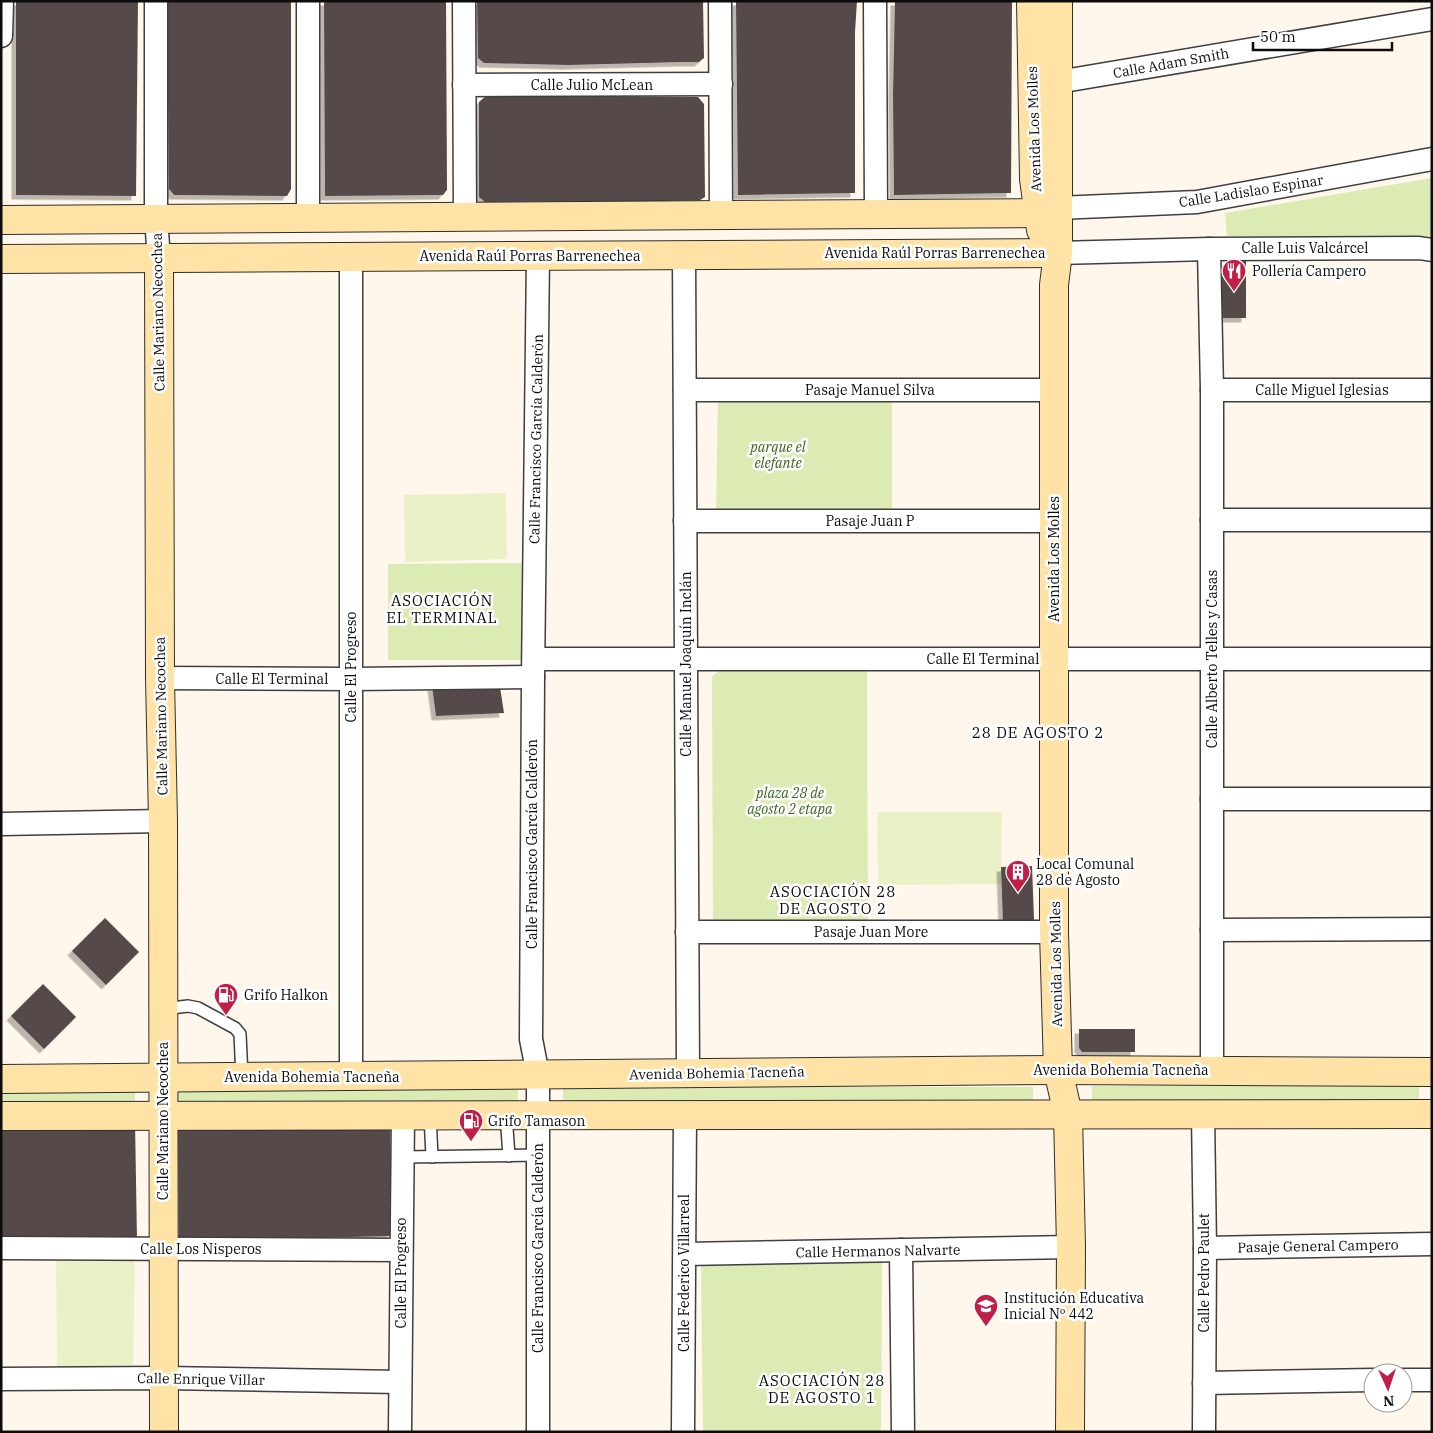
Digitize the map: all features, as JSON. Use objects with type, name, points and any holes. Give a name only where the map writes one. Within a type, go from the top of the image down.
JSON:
[{"type":"street","points":[[1,36],[2,1]]},
{"type":"street","name":"Calle Mariano Necochea","points":[[156,1],[156,218],[159,259],[160,678],[163,821],[164,1432]]},
{"type":"street","points":[[308,1],[308,219]]},
{"type":"street","points":[[464,1],[465,218]]},
{"type":"street","points":[[720,1],[721,216]]},
{"type":"street","points":[[875,1],[876,214]]},
{"type":"street","name":"Avenida Los Molles","points":[[1031,1],[1034,179],[1049,210]]},
{"type":"street","name":"Avenida Los Molles","points":[[1058,1],[1058,82],[1049,210],[1054,285],[1054,932],[1058,1070],[1068,1114],[1071,1247],[1070,1432]]},
{"type":"street","name":"Calle Adam Smith","points":[[1058,82],[1432,18]]},
{"type":"street","name":"Calle Julio McLean","points":[[464,86],[721,84]]},
{"type":"street","name":"Calle Ladislao Espinar","points":[[1049,210],[1197,202],[1432,159]]},
{"type":"street","points":[[1,220],[721,216],[1049,210]]},
{"type":"street","name":"Calle Luis Valcárcel","points":[[1051,253],[1209,249],[1419,248],[1432,250]]},
{"type":"street","name":"Calle Alberto Telles y Casas","points":[[1209,249],[1212,390],[1212,1070]]},
{"type":"street","name":"Avenida Raúl Porras Barrenechea","points":[[1,259],[1051,253]]},
{"type":"street","name":"Calle Manuel Joaquín Inclán","points":[[684,255],[688,1073]]},
{"type":"street","name":"Calle Francisco García Calderón","points":[[538,256],[531,1039],[538,1075],[538,1432]]},
{"type":"street","name":"Calle El Progreso","points":[[351,257],[351,1076]]},
{"type":"street","name":"Pasaje Manuel Silva","points":[[685,390],[1054,390]]},
{"type":"street","name":"Calle Miguel Iglesias","points":[[1212,390],[1432,390]]},
{"type":"street","points":[[1212,520],[1432,520]]},
{"type":"street","name":"Pasaje Juan P","points":[[685,521],[1054,521]]},
{"type":"street","name":"Calle El Terminal","points":[[160,678],[351,679],[686,660],[1432,659]]},
{"type":"street","points":[[1212,799],[1432,799]]},
{"type":"street","points":[[1,824],[163,821]]},
{"type":"street","points":[[1212,930],[1432,929]]},
{"type":"street","name":"Pasaje Juan More","points":[[687,932],[1054,932]]},
{"type":"street","name":"Avenida Bohemia Tacneña","points":[[1,1079],[1058,1070],[1432,1072]]},
{"type":"street","name":"Calle Pedro Paulet","points":[[1203,1114],[1205,1248],[1204,1432]]},
{"type":"street","points":[[1,1116],[1432,1114]]},
{"type":"street","name":"Calle El Progreso","points":[[400,1432],[403,1115]]},
{"type":"street","name":"Calle Federico Villarreal","points":[[684,1432],[685,1115]]},
{"type":"street","name":"Pasaje General Campero","points":[[1205,1248],[1432,1244]]},
{"type":"street","name":"Calle Hermanos Nalvarte","points":[[684,1254],[1071,1247]]},
{"type":"street","name":"Calle Los Nisperos","points":[[1,1248],[401,1250]]},
{"type":"street","points":[[901,1250],[903,1432]]},
{"type":"street","name":"Calle Enrique Villar","points":[[1,1378],[164,1378],[400,1382]]},
{"type":"street","points":[[1204,1383],[1363,1380]]},
{"type":"street","points":[[1413,1380],[1432,1380]]},
{"type":"lane","points":[[163,1009],[188,1006],[198,1008],[234,1028],[240,1034],[242,1077]]},
{"type":"lane","points":[[430,1115],[432,1157]]},
{"type":"lane","points":[[506,1115],[509,1156]]},
{"type":"lane","points":[[402,1157],[538,1155]]},
{"type":"green space","points":[[1432,178],[1432,239],[1227,236],[1225,213]]},
{"type":"green space","name":"parque el elefante","points":[[718,394],[892,397],[892,514],[716,515]]},
{"type":"green space","points":[[506,493],[507,559],[405,562],[404,495]]},
{"type":"green space","points":[[523,563],[524,660],[388,660],[388,564]]},
{"type":"green space","name":"plaza 28 de agosto 2 etapa","points":[[723,668],[867,668],[868,926],[713,927],[712,676]]},
{"type":"green space","points":[[877,812],[1002,812],[1001,884],[878,885]]},
{"type":"green space","points":[[135,1083],[135,1102],[1,1104],[1,1085]]},
{"type":"green space","points":[[177,1084],[518,1088],[518,1107],[177,1102]]},
{"type":"green space","points":[[1092,1086],[1419,1086],[1419,1105],[1092,1105]]},
{"type":"green space","points":[[563,1087],[1033,1087],[1033,1106],[563,1106]]},
{"type":"green space","points":[[135,1257],[133,1365],[57,1367],[56,1259]]},
{"type":"green space","points":[[701,1262],[882,1262],[881,1432],[703,1432]]},
{"type":"building","points":[[16,1],[138,1],[136,196],[16,195]]},
{"type":"building","points":[[167,1],[291,1],[291,189],[287,196],[174,195],[169,189]]},
{"type":"building","points":[[324,1],[446,1],[447,190],[443,195],[325,196]]},
{"type":"building","points":[[477,1],[703,1],[704,58],[699,62],[568,65],[484,63],[478,58]]},
{"type":"building","points":[[736,1],[857,1],[855,32],[855,193],[738,195]]},
{"type":"building","points":[[895,1],[1012,1],[1011,193],[894,195],[893,95]]},
{"type":"building","points":[[487,95],[698,97],[704,104],[705,197],[700,200],[629,202],[485,202],[479,197],[479,102]]},
{"type":"building","name":"Pollería Campero","points":[[1229,259],[1246,260],[1246,318],[1222,318],[1222,267]]},
{"type":"building","points":[[432,686],[500,687],[504,713],[436,716]]},
{"type":"building","name":"Local Comunal 28 de Agosto","points":[[1032,866],[1034,919],[1032,922],[1003,923],[1001,867]]},
{"type":"building","points":[[105,918],[139,952],[106,985],[72,951]]},
{"type":"building","points":[[43,984],[76,1017],[44,1049],[11,1016]]},
{"type":"building","points":[[1079,1029],[1135,1029],[1135,1052],[1082,1052],[1079,1048]]},
{"type":"building","points":[[1,1120],[135,1121],[137,1240],[1,1240]]},
{"type":"building","points":[[390,1121],[392,1236],[179,1241],[178,1122]]},
{"type":"place","name":"Pollería Campero","points":[[1234,292]]},
{"type":"place","name":"Local Comunal 28 de Agosto","points":[[1018,893]]},
{"type":"place","name":"Grifo Halkon","points":[[226,1016]]},
{"type":"place","name":"Grifo Tamason","points":[[471,1142]]},
{"type":"place","name":"Institución Educativa Inicial Nº 442","points":[[986,1327]]},
{"type":"district","name":"ASOCIACIÓN EL TERMINAL","points":[[442,608]]},
{"type":"district","name":"28 DE AGOSTO 2","points":[[1038,732]]},
{"type":"district","name":"ASOCIACIÓN 28 DE AGOSTO 2","points":[[833,900]]},
{"type":"district","name":"ASOCIACIÓN 28 DE AGOSTO 1","points":[[822,1388]]}]
